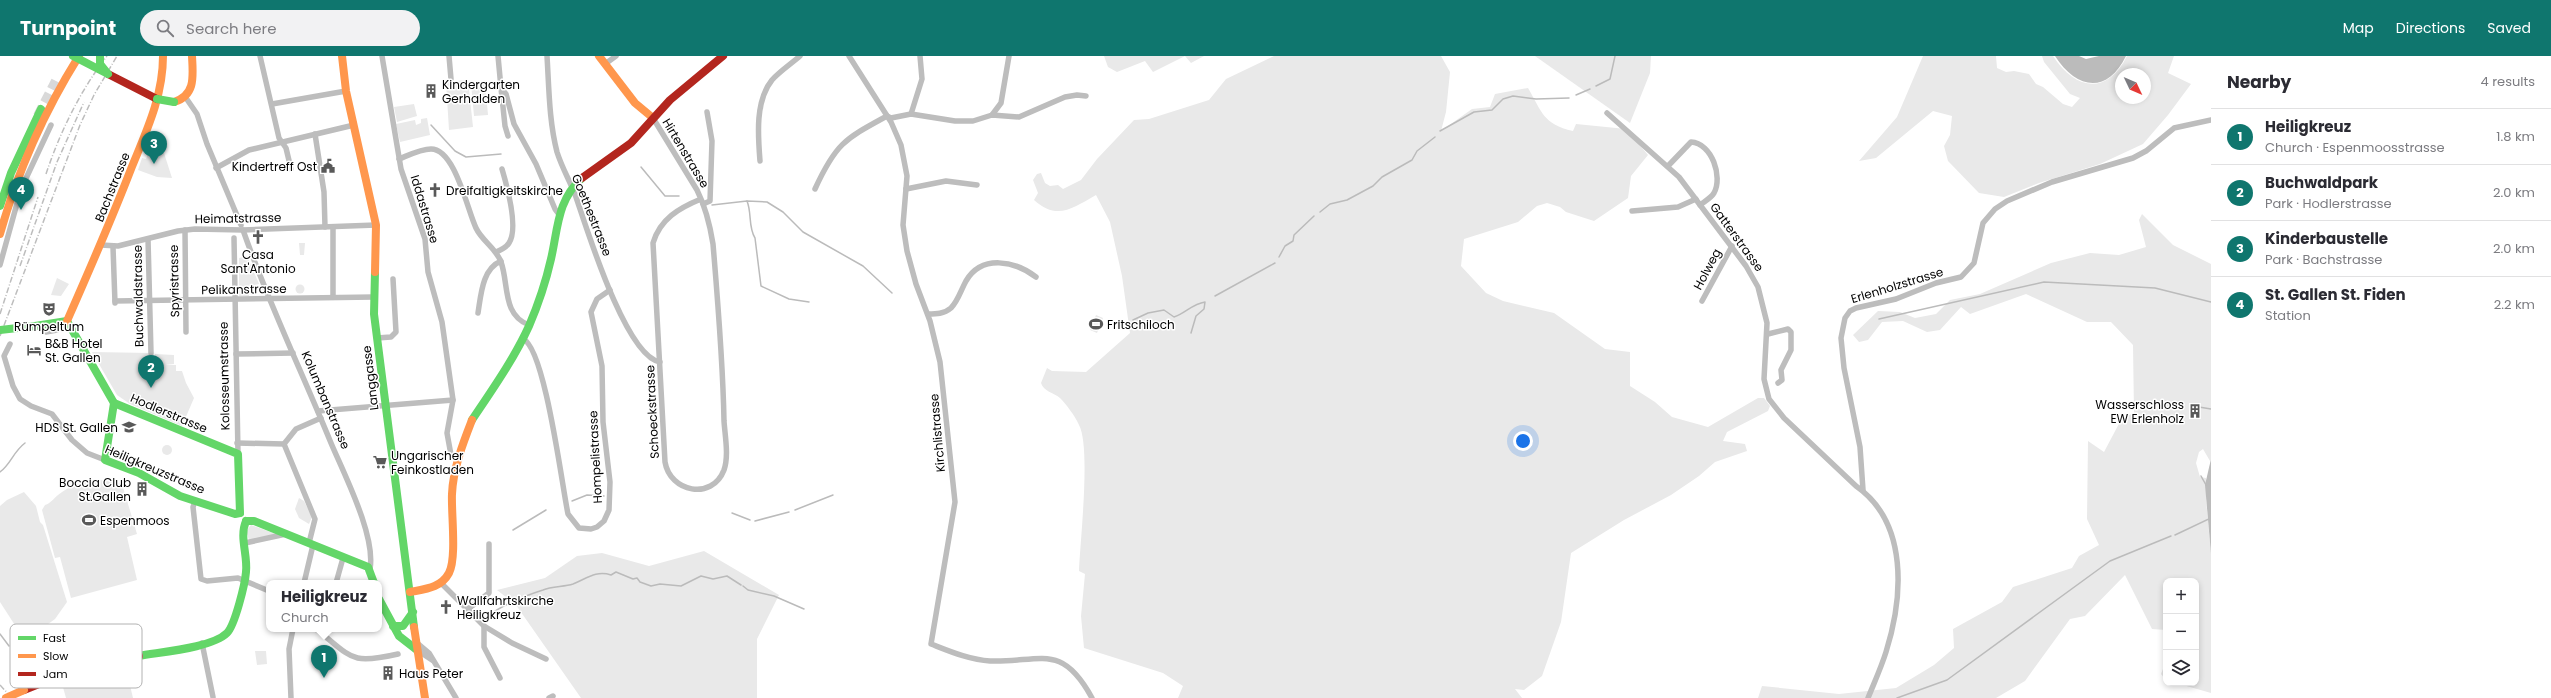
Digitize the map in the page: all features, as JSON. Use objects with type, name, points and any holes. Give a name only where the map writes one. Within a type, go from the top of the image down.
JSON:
[{"type":"main road","points":[[56,81],[72,56],[94,61],[99,56]]},
{"type":"main road","points":[[0,234],[17,178],[51,105],[79,56]]},
{"type":"main road","points":[[99,56],[100,64],[108,74]]},
{"type":"main road","name":"Bachstrasse","points":[[67,321],[101,245],[159,99],[163,76],[163,56]]},
{"type":"main road","points":[[85,59],[108,74],[157,99],[174,102],[186,98],[193,85],[192,56]]},
{"type":"main road","name":"Langgasse","points":[[342,56],[346,91],[376,225],[378,244],[374,297],[377,338],[412,612],[425,698]]},
{"type":"main road","points":[[599,56],[635,103],[653,118]]},
{"type":"main road","points":[[410,592],[432,588],[441,583],[448,576],[451,566],[452,492],[458,459],[474,417],[511,361],[529,325],[551,259],[558,213],[572,190],[585,175],[631,143],[670,100],[721,57]]},
{"type":"main road","points":[[51,105],[61,94],[85,59]]},
{"type":"main road","points":[[0,206],[2,189],[41,109]]},
{"type":"main road","points":[[0,330],[67,321],[114,403],[105,460]]},
{"type":"main road","name":"Hodlerstrasse","points":[[114,403],[238,454]]},
{"type":"main road","name":"Kolosseumstrasse","points":[[238,454],[240,513]]},
{"type":"main road","name":"Heiligkreuzstrasse","points":[[105,460],[139,473],[176,494],[235,514],[240,513]]},
{"type":"main road","points":[[240,513],[246,521]]},
{"type":"main road","points":[[246,521],[252,521],[286,534],[370,569]]},
{"type":"main road","points":[[142,655],[217,640],[230,629],[245,580],[247,565],[242,528],[246,521]]},
{"type":"main road","name":"Kolumbanstrasse","points":[[370,569],[373,580]]},
{"type":"main road","points":[[382,604],[395,628],[408,646],[417,646]]},
{"type":"main road","points":[[395,628],[403,626],[412,612]]},
{"type":"main road","points":[[6,698],[29,688]]},
{"type":"street","points":[[260,56],[280,142],[286,148],[291,168]]},
{"type":"street","name":"Iddastrasse","points":[[382,56],[401,169],[425,240],[428,272],[442,322],[453,400],[447,439],[451,455],[458,459]]},
{"type":"street","points":[[448,56],[451,79]]},
{"type":"street","points":[[498,56],[505,126],[508,136]]},
{"type":"street","name":"Goethestrasse","points":[[547,56],[552,121],[557,151],[564,175],[572,190],[620,314],[643,351],[652,360],[660,362]]},
{"type":"street","points":[[605,64],[616,56]]},
{"type":"street","points":[[760,161],[758,137],[763,95],[783,69],[800,56]]},
{"type":"street","name":"Kirchlistrasse","points":[[849,56],[887,116],[904,156],[907,176],[903,225],[907,251],[916,284],[928,314],[940,362],[955,502],[931,644],[975,659],[990,661],[1041,658],[1058,660],[1076,676],[1092,698]]},
{"type":"street","points":[[911,114],[922,79],[920,56]]},
{"type":"street","points":[[992,114],[1001,103],[1009,56]]},
{"type":"street","points":[[501,88],[506,94],[514,124],[523,144],[536,164],[550,200],[558,213]]},
{"type":"street","points":[[272,104],[346,91]]},
{"type":"street","points":[[815,189],[837,148],[859,130],[887,116],[891,118],[911,114],[955,121],[973,121],[992,114],[1019,117],[1065,97],[1077,95],[1086,96]]},
{"type":"street","name":"Kolumbanstrasse","points":[[186,98],[197,114],[216,168],[242,227],[270,299],[360,514],[370,554],[370,569]]},
{"type":"street","points":[[702,201],[710,201],[712,141],[707,112]]},
{"type":"street","name":"Gatterstrasse","points":[[1608,112],[1668,166],[1696,199],[1732,246],[1758,287],[1765,306],[1768,334],[1764,379],[1772,404],[1820,452],[1863,490],[1888,524],[1895,542],[1898,559],[1890,639],[1868,698]]},
{"type":"street","name":"Hirtenstrasse","points":[[653,118],[702,201]]},
{"type":"street","name":"Erlenholzstrasse","points":[[1863,490],[1860,447],[1844,368],[1841,338],[1845,318],[1850,311],[1856,308],[1896,299],[1936,283],[1961,277],[1974,263],[1983,223],[1995,209],[2007,201],[2052,182],[2133,158],[2146,151],[2174,128],[2211,120]]},
{"type":"street","points":[[0,265],[21,189],[51,125]]},
{"type":"street","points":[[216,168],[249,150],[354,125]]},
{"type":"street","points":[[315,134],[324,192],[326,227]]},
{"type":"street","points":[[1668,166],[1691,142],[1706,151],[1715,167],[1717,184],[1711,197],[1700,205]]},
{"type":"street","points":[[399,159],[431,149],[441,152],[451,160],[478,232],[496,252],[501,261],[506,295],[511,309],[522,322],[529,325]]},
{"type":"street","points":[[496,252],[507,246],[512,234],[509,198],[502,169]]},
{"type":"street","points":[[906,189],[946,181],[977,185]]},
{"type":"street","points":[[1632,211],[1678,207],[1696,199]]},
{"type":"street","name":"Schoeckstrasse","points":[[702,201],[713,244],[724,389],[726,460],[719,479],[708,487],[700,490],[682,487],[667,471],[660,362],[653,243],[658,229],[667,218],[702,201]]},
{"type":"street","name":"Heimatstrasse","points":[[101,245],[113,247],[185,230],[242,227],[333,227],[376,225]]},
{"type":"street","points":[[333,227],[333,297]]},
{"type":"street","name":"Spyristrasse","points":[[185,230],[186,332]]},
{"type":"street","name":"Buchwaldstrasse","points":[[148,238],[151,353]]},
{"type":"street","name":"Kolosseumstrasse","points":[[234,238],[238,454]]},
{"type":"street","name":"Holweg","points":[[1702,301],[1732,246]]},
{"type":"street","name":"Pelikanstrasse","points":[[113,247],[114,302],[150,300],[186,301],[374,297]]},
{"type":"street","points":[[478,313],[485,279],[494,265],[501,261]]},
{"type":"street","points":[[928,314],[943,313],[951,308],[971,274],[985,264],[1005,262],[1036,277]]},
{"type":"street","points":[[377,338],[391,337],[396,332],[393,279]]},
{"type":"street","name":"Hompelistrasse","points":[[523,339],[531,346],[540,366],[568,514],[579,528],[591,529],[597,527],[604,521],[609,510],[610,482],[604,435],[602,366],[591,312],[596,299],[610,290]]},
{"type":"street","points":[[46,332],[57,330],[67,321]]},
{"type":"street","points":[[1768,334],[1781,329],[1788,329],[1791,332],[1790,352],[1781,370],[1782,380],[1778,383]]},
{"type":"street","name":"Heiligkreuzstrasse","points":[[10,344],[4,356],[17,395],[25,403],[52,414],[72,440],[87,453],[105,460]]},
{"type":"street","points":[[236,354],[293,353]]},
{"type":"street","points":[[318,411],[453,400]]},
{"type":"street","points":[[284,444],[296,430],[321,418]]},
{"type":"street","points":[[237,443],[284,444]]},
{"type":"street","points":[[284,444],[315,520],[305,580]]},
{"type":"street","points":[[195,501],[193,507],[200,577],[207,581],[238,578],[266,590]]},
{"type":"street","points":[[244,543],[286,534]]},
{"type":"street","points":[[468,609],[489,594],[489,544]]},
{"type":"street","points":[[337,580],[343,558]]},
{"type":"street","points":[[441,583],[484,626],[512,643],[546,659]]},
{"type":"street","points":[[484,626],[484,647],[500,678]]},
{"type":"street","points":[[291,698],[290,649],[293,632]]},
{"type":"street","points":[[324,632],[358,659],[370,660],[398,654]]},
{"type":"street","points":[[202,643],[213,697]]},
{"type":"street","points":[[417,646],[433,660],[456,698]]},
{"type":"shaded area","points":[[1104,56],[1185,56],[1153,72],[1145,61],[1117,72],[1108,67]]},
{"type":"shaded area","points":[[1185,56],[1204,56],[1191,63]]},
{"type":"shaded area","points":[[1274,56],[1441,56],[1450,72],[1446,112],[1441,131],[1472,109],[1490,107],[1495,94],[1528,88],[1544,116],[1555,125],[1573,131],[1576,124],[1626,129],[1648,155],[1631,176],[1628,198],[1594,221],[1566,212],[1560,207],[1547,203],[1537,206],[1518,222],[1464,239],[1461,266],[1486,293],[1503,301],[1554,313],[1605,349],[1630,352],[1630,386],[1655,402],[1672,417],[1708,427],[1758,398],[1764,398],[1770,406],[1768,411],[1727,432],[1723,441],[1745,444],[1747,451],[1715,462],[1699,476],[1671,495],[1624,520],[1571,553],[1561,622],[1542,676],[1524,690],[1515,689],[1522,698],[1178,698],[1183,686],[1163,673],[1084,648],[1081,616],[1085,574],[1079,571],[1085,473],[1082,436],[1079,425],[1068,407],[1060,398],[1046,390],[1041,383],[1047,368],[1052,371],[1086,372],[1130,333],[1122,276],[1110,222],[1096,195],[1072,208],[1058,211],[1050,210],[1034,200],[1038,193],[1033,180],[1037,174],[1041,173],[1045,183],[1050,186],[1058,185],[1063,189],[1081,180],[1097,159],[1134,120],[1149,119],[1209,100],[1226,79]]},
{"type":"shaded area","points":[[1535,56],[1651,56],[1650,73],[1630,123]]},
{"type":"shaded area","points":[[1923,56],[1996,56],[1997,68],[2006,72],[2014,71],[2029,74],[2036,84],[2043,87],[2063,104],[2072,107],[2080,98],[2070,94],[2044,62],[2042,56],[2053,56],[2071,76],[2091,84],[2101,83],[2115,73],[2115,104],[2151,104],[2151,68],[2120,68],[2127,56],[2174,56],[2168,73],[2191,84],[2168,115],[2143,144],[2100,164],[2039,183],[2004,197],[1979,193],[1948,161],[1944,146],[1950,135],[1952,116],[1933,111],[1876,158],[1859,161],[1897,117]]},
{"type":"shaded area","points":[[2055,56],[2079,56],[2086,59],[2099,56],[2126,56],[2119,68],[2115,68],[2115,72],[2101,82],[2091,83],[2082,81],[2063,67]]},
{"type":"shaded area","points":[[468,80],[473,127],[449,130],[446,82]]},
{"type":"shaded area","points":[[485,83],[488,115],[474,116],[471,84]]},
{"type":"shaded area","points":[[414,104],[417,116],[397,122],[394,107]]},
{"type":"shaded area","points":[[427,118],[430,135],[400,142],[396,124],[415,120],[416,125],[421,123],[421,119]]},
{"type":"shaded area","points":[[150,149],[164,153],[172,178],[157,177],[138,170],[142,158],[146,159]]},
{"type":"shaded area","points":[[2142,214],[2173,245],[2211,264],[2211,459],[2210,461],[2203,449],[2199,452],[2196,463],[2200,477],[2206,478],[2206,500],[2211,554],[2211,693],[2186,686],[2199,686],[2199,578],[2163,578],[2163,630],[2152,629],[2125,575],[2085,616],[2070,619],[2025,681],[1996,698],[1758,698],[1762,686],[1839,694],[1896,688],[1934,665],[1954,648],[1953,629],[2002,602],[2013,587],[2072,568],[2079,556],[2099,545],[2087,519],[2088,441],[2104,452],[2122,418],[2134,413],[2133,345],[2111,322],[2087,322],[2026,294],[1970,314],[1961,307],[1940,330],[1927,332],[1903,321],[1882,322],[1868,340],[1859,342],[1853,335],[1878,311],[1900,312],[1915,318],[1936,314],[1950,300],[1980,294],[2051,263],[2090,253],[2119,255],[2146,247],[2139,220]]},
{"type":"shaded area","points":[[299,243],[305,243],[304,255],[300,255]]},
{"type":"shaded area","points":[[247,256],[259,284],[254,285],[254,290],[249,290],[249,296],[239,296],[239,258]]},
{"type":"shaded area","points":[[57,278],[69,284],[61,296],[51,295]]},
{"type":"shaded area","points":[[300,284],[305,289],[300,294],[295,289]]},
{"type":"shaded area","name":"Fritschiloch","points":[[1096,315],[1103,318],[1097,333],[1090,330]]},
{"type":"shaded area","points":[[92,352],[151,353],[152,364],[155,364],[155,354],[174,355],[174,364],[165,365],[176,365],[176,371],[182,371],[186,383],[194,398],[182,426],[130,404],[117,395]]},
{"type":"shaded area","points":[[165,445],[169,445],[171,446],[171,454],[165,455],[162,452],[162,448]]},
{"type":"shaded area","points":[[2211,459],[2211,554],[2205,485]]},
{"type":"shaded area","name":"Espenmoos","points":[[101,480],[122,484],[137,534],[127,537],[137,580],[71,598],[60,557],[55,558],[42,510],[45,505],[63,491],[83,482]]},
{"type":"shaded area","points":[[24,492],[36,506],[40,522],[43,525],[67,602],[55,619],[48,624],[14,624],[0,602],[0,506],[7,500]]},
{"type":"shaded area","points":[[299,498],[304,501],[312,517],[309,524],[299,518],[295,509]]},
{"type":"shaded area","points":[[251,525],[276,534],[249,540],[246,531]]},
{"type":"shaded area","points":[[704,551],[779,595],[757,639],[757,698],[581,698],[516,605],[497,590],[545,578],[577,556],[602,553],[649,566]]},
{"type":"shaded area","points":[[255,651],[266,651],[267,664],[257,665]]},
{"type":"shaded area","points":[[63,688],[131,688],[133,698],[66,698]]},
{"type":"waterway","points":[[1596,86],[1610,79],[1615,56]]},
{"type":"waterway","points":[[1576,95],[1590,89]]},
{"type":"waterway","points":[[1440,131],[1474,112],[1492,110],[1503,99],[1513,96],[1536,99],[1569,98]]},
{"type":"waterway","points":[[431,125],[455,151],[466,157],[501,154]]},
{"type":"waterway","points":[[1320,212],[1330,204],[1347,200],[1373,186],[1382,177],[1412,160],[1417,151],[1435,137]]},
{"type":"waterway","points":[[641,167],[665,196],[679,196]]},
{"type":"waterway","points":[[747,201],[755,238],[761,286],[789,299],[809,302]]},
{"type":"waterway","points":[[712,205],[747,201],[767,202],[783,212],[803,232],[863,266],[892,293]]},
{"type":"waterway","points":[[1279,257],[1285,246],[1293,241],[1294,235],[1314,216]]},
{"type":"waterway","points":[[1215,296],[1275,263]]},
{"type":"waterway","points":[[1879,319],[2044,282],[2155,288],[2211,302]]},
{"type":"waterway","points":[[1133,320],[1148,313],[1164,310],[1174,317],[1200,303],[1205,302],[1204,309],[1196,316],[1191,333]]},
{"type":"waterway","points":[[2199,407],[2211,409]]},
{"type":"waterway","points":[[0,472],[25,443]]},
{"type":"waterway","points":[[2201,476],[2206,485]]},
{"type":"waterway","points":[[572,501],[587,495],[604,496]]},
{"type":"waterway","points":[[795,510],[833,495]]},
{"type":"waterway","points":[[513,530],[546,510]]},
{"type":"waterway","points":[[755,521],[789,512]]},
{"type":"waterway","points":[[732,513],[750,520]]},
{"type":"waterway","points":[[2175,535],[2211,518]]},
{"type":"waterway","points":[[1897,698],[1947,680],[2110,561],[2171,536]]},
{"type":"waterway","points":[[485,618],[505,605],[528,595],[554,587],[573,584],[596,574],[611,575],[616,572],[633,579],[637,578],[640,582],[651,586],[660,584],[681,586],[701,576],[713,579],[727,576],[741,585]]},
{"type":"waterway","points":[[743,586],[748,590],[774,596],[804,609]]},
{"type":"waterway","points":[[0,634],[9,646]]},
{"type":"tunnel","points":[[38,116],[56,81]]},
{"type":"railway","points":[[46,174],[64,127],[88,83],[107,56]]},
{"type":"railway","points":[[0,336],[80,125],[94,95],[117,56]]},
{"type":"railway","points":[[20,266],[57,162],[84,102]]},
{"type":"railway","points":[[0,314],[38,197]]},
{"type":"railway","points":[[0,685],[12,698]]},
{"type":"traffic: fast","points":[[73,56],[106,73]]},
{"type":"traffic: fast","points":[[100,56],[100,64],[108,74]]},
{"type":"traffic: fast","points":[[157,99],[174,102]]},
{"type":"traffic: fast","points":[[0,206],[11,173],[41,109]]},
{"type":"traffic: fast","points":[[472,420],[510,362],[529,326],[547,276],[557,226],[563,205],[574,187],[582,178]]},
{"type":"traffic: fast","points":[[375,272],[374,314],[414,627]]},
{"type":"traffic: fast","points":[[67,321],[114,403],[105,460],[139,473],[180,496],[235,514],[240,513]]},
{"type":"traffic: fast","points":[[35,326],[67,321]]},
{"type":"traffic: fast","points":[[0,330],[35,326]]},
{"type":"traffic: fast","points":[[114,403],[238,454],[240,513]]},
{"type":"traffic: fast","points":[[246,521],[254,521],[368,567],[373,580]]},
{"type":"traffic: fast","points":[[142,656],[198,646],[220,638],[227,633],[236,613],[245,578],[246,566],[243,533],[246,521]]},
{"type":"traffic: fast","points":[[382,605],[399,636],[417,650]]},
{"type":"traffic: fast","points":[[393,626],[403,626],[413,612]]},
{"type":"traffic: slow","points":[[0,234],[15,187],[33,142],[54,98],[79,56]]},
{"type":"traffic: slow","points":[[67,321],[108,227],[148,128],[160,86],[163,56]]},
{"type":"traffic: slow","points":[[174,102],[181,99],[190,90],[193,77],[192,56]]},
{"type":"traffic: slow","points":[[342,56],[346,91],[376,225],[375,272]]},
{"type":"traffic: slow","points":[[599,56],[635,103],[653,118]]},
{"type":"traffic: slow","points":[[410,592],[427,589],[437,585],[442,582],[449,573],[453,557],[452,494],[454,475],[472,420]]},
{"type":"traffic: slow","points":[[414,627],[425,698]]},
{"type":"traffic: slow","points":[[6,698],[24,690]]},
{"type":"traffic: jam","points":[[582,178],[631,143],[670,100],[723,56]]},
{"type":"traffic: jam","points":[[108,74],[157,99]]},
{"type":"traffic: jam","points":[[24,690],[29,688]]},
{"type":"place","name":"Kindergarten Gerhalden","points":[[431,91]]},
{"type":"place","name":"Kinderbaustelle","points":[[154,164]]},
{"type":"place","name":"Kindertreff Ost","points":[[328,166]]},
{"type":"place","name":"Dreifaltigkeitskirche","points":[[435,190]]},
{"type":"place","name":"St. Gallen St. Fiden","points":[[21,210]]},
{"type":"place","name":"Casa Sant'Antonio","points":[[258,237]]},
{"type":"place","name":"Rümpeltum","points":[[49,309]]},
{"type":"place","name":"Fritschiloch","points":[[1096,324]]},
{"type":"place","name":"B&B Hotel St. Gallen","points":[[34,350]]},
{"type":"place","name":"Buchwaldpark","points":[[151,388]]},
{"type":"place","name":"Wasserschloss EW Erlenholz","points":[[2195,411]]},
{"type":"place","name":"HDS St. Gallen","points":[[129,427]]},
{"type":"place","name":"Ungarischer Feinkostladen","points":[[380,462]]},
{"type":"place","name":"Boccia Club St.Gallen","points":[[142,489]]},
{"type":"place","name":"Espenmoos","points":[[89,520]]},
{"type":"place","name":"Wallfahrtskirche Heiligkreuz","points":[[446,607]]},
{"type":"place","name":"Haus Peter","points":[[388,673]]},
{"type":"place","name":"Heiligkreuz","points":[[324,678]]}]
